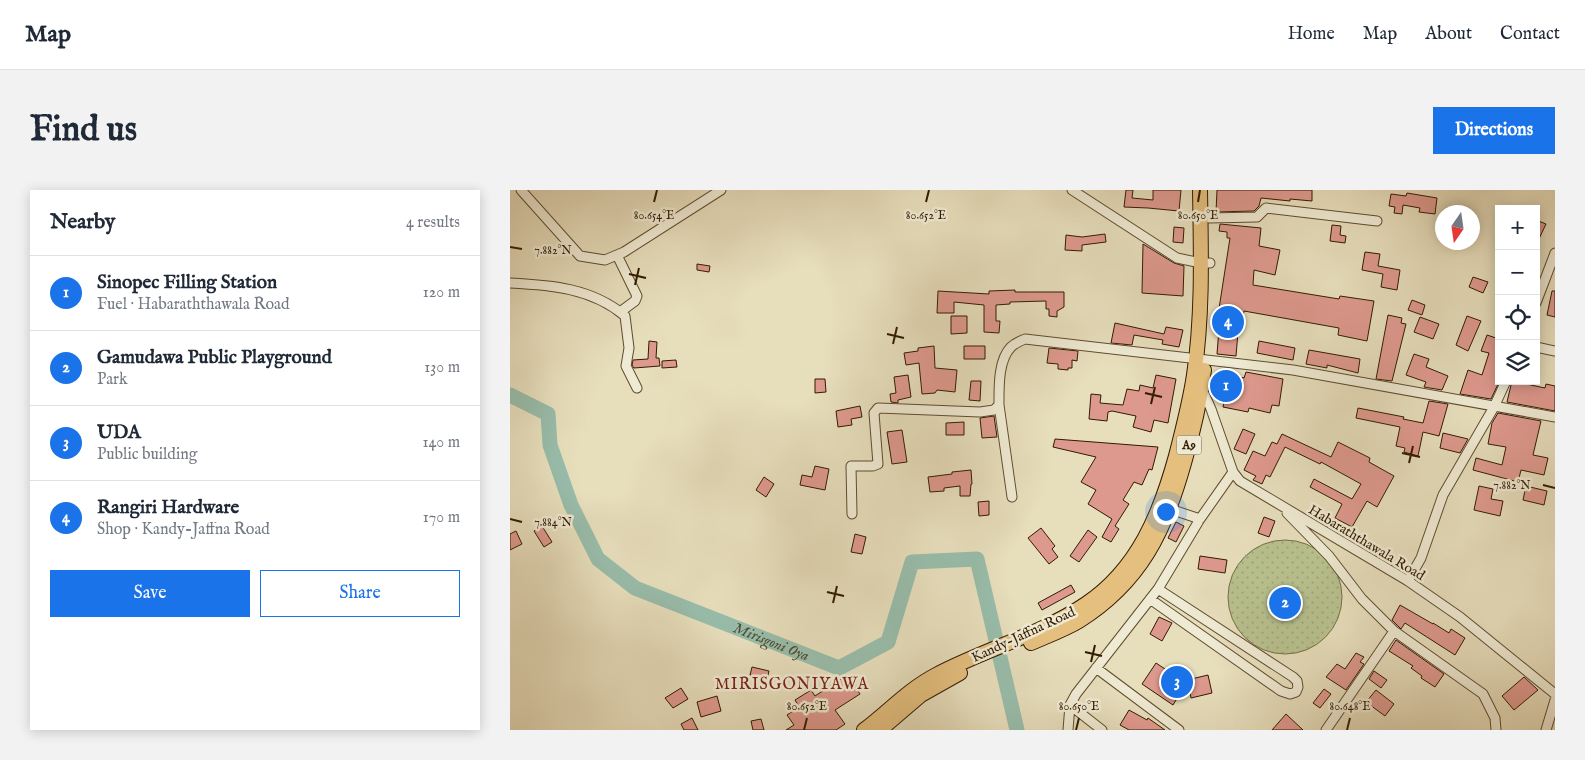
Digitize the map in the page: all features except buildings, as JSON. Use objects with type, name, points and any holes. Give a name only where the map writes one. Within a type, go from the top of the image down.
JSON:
[{"type":"highway","name":"Kandy-Jaffna Road","points":[[1200,190],[1206,263]]},
{"type":"highway","name":"Kandy-Jaffna Road","points":[[864,730],[915,688],[934,676],[972,663],[1037,635],[1079,621],[1113,595],[1138,568],[1154,544],[1194,428],[1202,389],[1201,359],[1209,190]]},
{"type":"highway","name":"Kandy-Jaffna Road","points":[[1166,508],[1189,402],[1201,359]]},
{"type":"highway","name":"Kandy-Jaffna Road","points":[[880,730],[921,695],[972,663]]},
{"type":"street","points":[[521,190],[580,256],[605,260],[721,190]]},
{"type":"street","points":[[1072,190],[1177,258],[1206,263]]},
{"type":"street","points":[[1209,218],[1257,217],[1266,208],[1377,221]]},
{"type":"street","points":[[1539,295],[1555,253]]},
{"type":"street","points":[[616,255],[637,296],[635,301],[620,312]]},
{"type":"street","points":[[1545,280],[1555,283]]},
{"type":"street","points":[[510,283],[543,284],[580,291],[608,304],[625,316],[628,348],[626,366],[638,388]]},
{"type":"street","points":[[1012,497],[999,405],[999,380],[1006,353],[1012,345],[1025,339],[1293,370],[1555,417]]},
{"type":"street","points":[[1540,348],[1555,351]]},
{"type":"street","points":[[1408,582],[1421,558],[1443,495],[1494,407],[1504,385]]},
{"type":"street","points":[[1068,730],[1070,705],[1076,694],[1158,588],[1200,519],[1233,472],[1202,389]]},
{"type":"street","points":[[852,514],[851,466],[873,466],[878,464],[874,413],[878,408],[980,412],[994,410],[999,405]]},
{"type":"street","name":"Habaraththawala Road","points":[[1233,472],[1240,481],[1408,582],[1460,617],[1555,694]]},
{"type":"street","points":[[1279,504],[1329,556],[1362,599],[1394,632],[1483,694],[1495,718],[1496,730]]},
{"type":"street","points":[[1166,508],[1200,519]]},
{"type":"street","points":[[1150,599],[1281,691],[1290,694],[1296,692],[1297,681],[1293,677],[1158,588]]},
{"type":"street","points":[[1326,730],[1394,632]]},
{"type":"street","points":[[1096,668],[1180,730]]},
{"type":"street","points":[[1546,730],[1555,700]]},
{"type":"street","points":[[1070,705],[1102,730]]},
{"type":"green space","points":[[1285,540],[1307,544],[1325,557],[1338,575],[1342,597],[1338,619],[1325,637],[1307,650],[1285,654],[1263,650],[1245,637],[1232,619],[1228,597],[1232,575],[1245,557],[1263,544]]},
{"type":"waterway","name":"Mirisgoni Oya","points":[[510,395],[548,414],[550,445],[571,505],[598,559],[635,588],[839,668],[888,642],[912,562],[977,559],[1017,730]]},
{"type":"place","name":"Rangiri Hardware","points":[[1228,322]]},
{"type":"place","name":"Sinopec Filling Station","points":[[1226,386]]},
{"type":"place","name":"Gamudawa Public Playground","points":[[1285,603]]},
{"type":"place","name":"UDA","points":[[1177,682]]},
{"type":"district","name":"MIRISGONIYAWA","points":[[792,683]]}]
